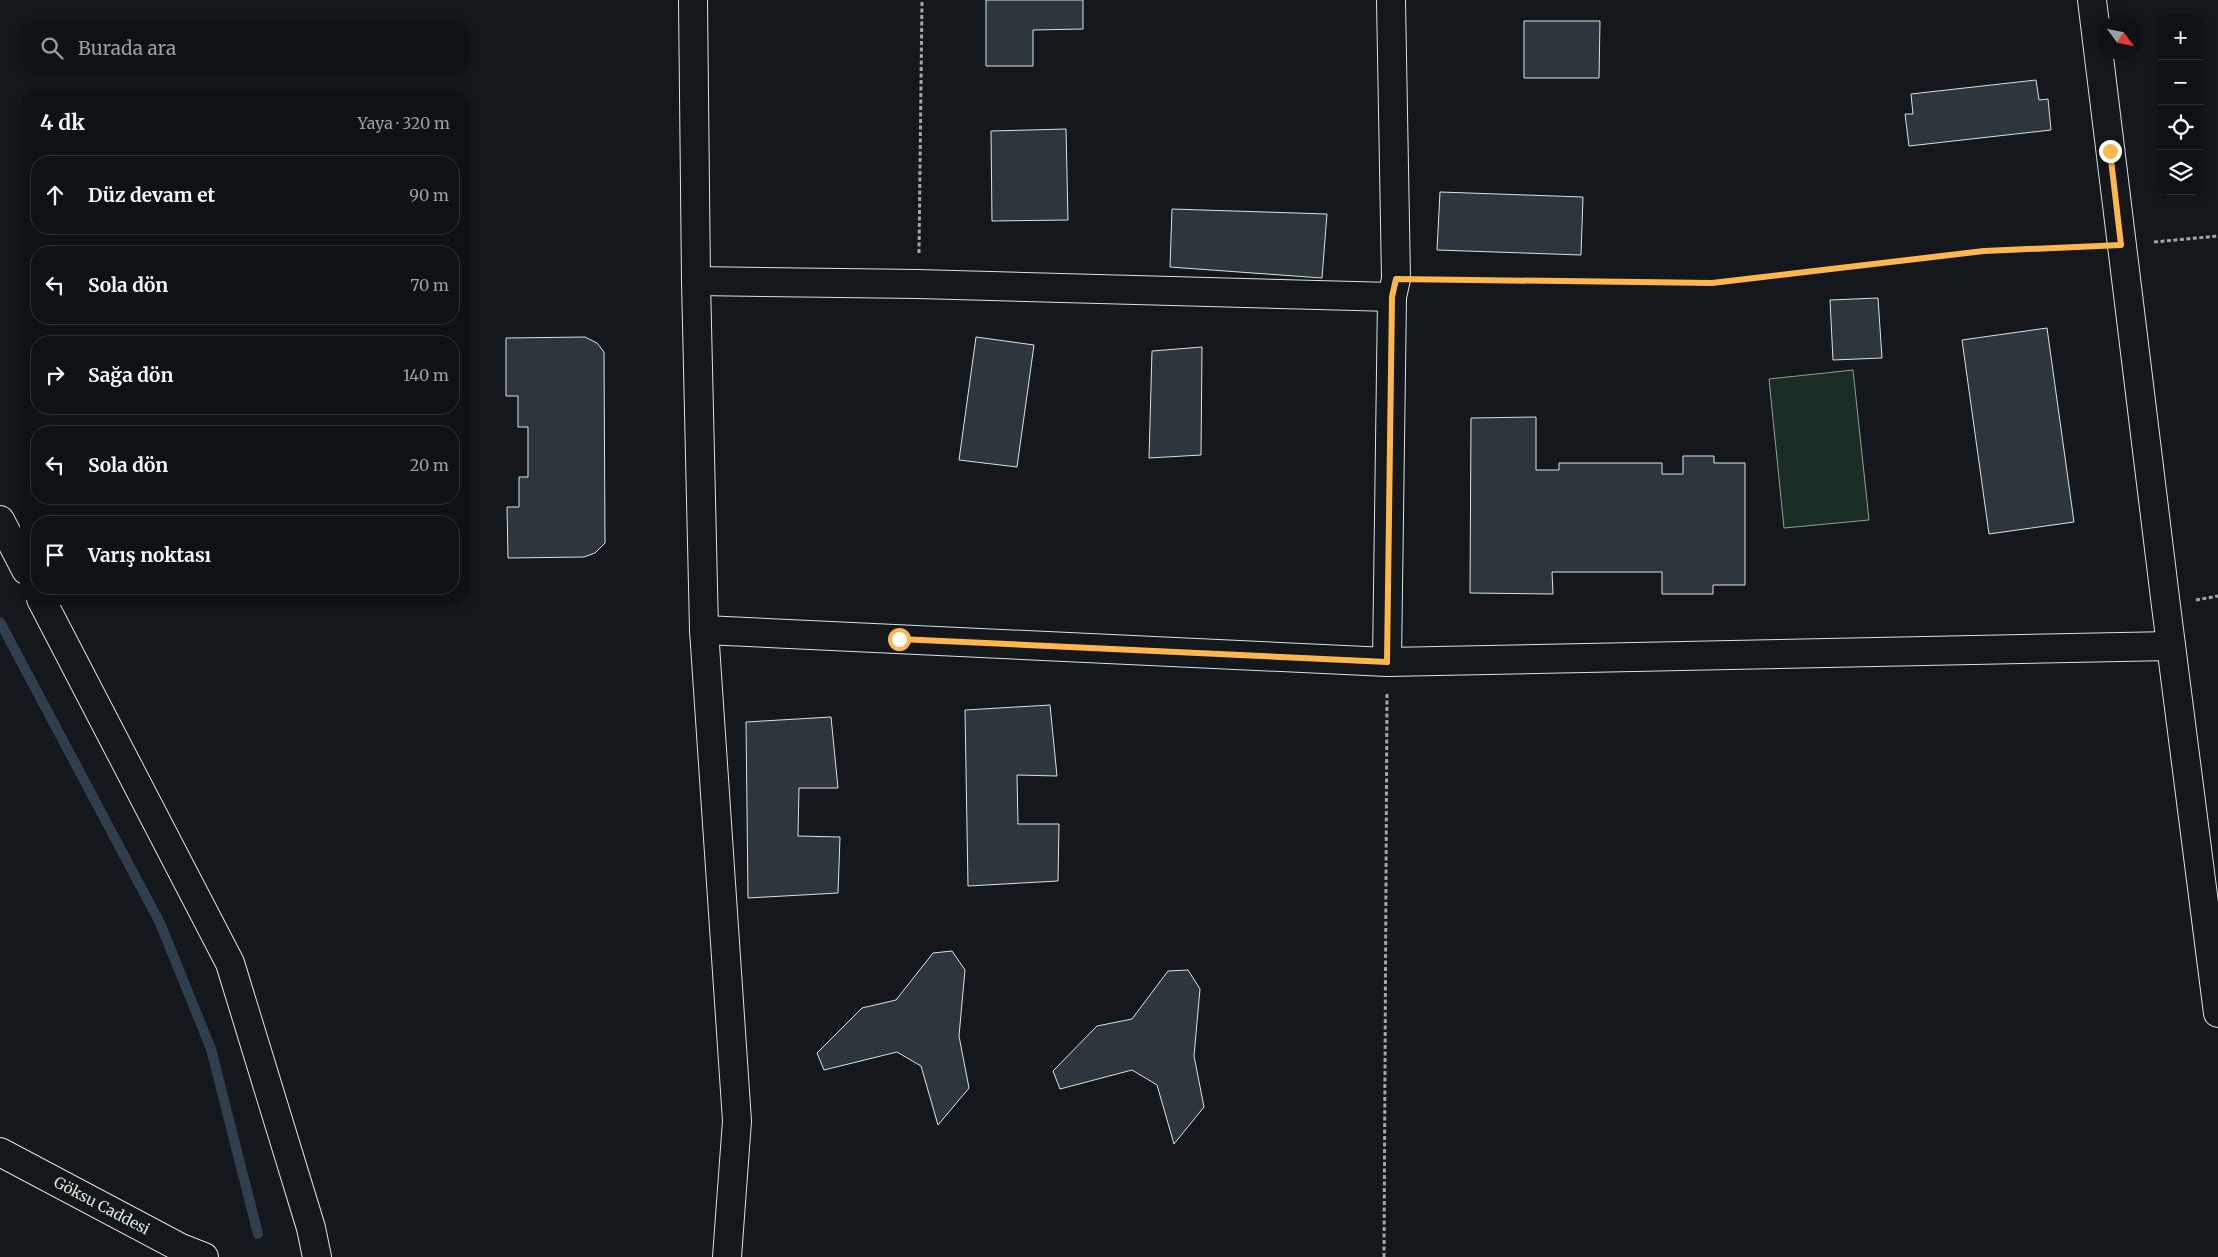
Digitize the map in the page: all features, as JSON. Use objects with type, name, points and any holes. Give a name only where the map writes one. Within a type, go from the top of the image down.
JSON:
[{"type":"street","points":[[693,0],[696,281],[704,630],[737,1121],[727,1257]]},
{"type":"street","points":[[1387,662],[1394,288],[1391,0]]},
{"type":"street","points":[[2092,0],[2170,646],[2218,1013]]},
{"type":"street","points":[[696,281],[1394,288]]},
{"type":"street","points":[[0,520],[20,558]]},
{"type":"street","points":[[44,605],[230,963],[311,1228],[317,1257]]},
{"type":"street","points":[[704,630],[1387,662],[2170,646]]},
{"type":"street","name":"Göksu Caddesi","points":[[0,1152],[181,1248],[204,1257]]},
{"type":"path","points":[[918,284],[922,0]]},
{"type":"path","points":[[1394,288],[1712,283],[1984,251],[2121,245],[2218,236]]},
{"type":"path","points":[[1384,1257],[1387,662]]},
{"type":"green space","points":[[1853,370],[1869,520],[1784,528],[1769,379]]},
{"type":"building","points":[[986,0],[1083,0],[1083,29],[1033,30],[1033,66],[986,66]]},
{"type":"building","points":[[1524,21],[1600,21],[1599,78],[1524,78]]},
{"type":"building","points":[[2036,80],[2039,100],[2048,99],[2051,130],[1909,146],[1905,114],[1913,114],[1911,94]]},
{"type":"building","points":[[1066,129],[1068,220],[992,221],[991,131]]},
{"type":"building","points":[[1440,192],[1583,197],[1581,255],[1437,250]]},
{"type":"building","points":[[1172,209],[1327,214],[1322,278],[1170,267]]},
{"type":"building","points":[[1878,298],[1882,358],[1833,360],[1830,300]]},
{"type":"building","points":[[2047,328],[2074,522],[1989,534],[1962,340]]},
{"type":"building","points":[[585,337],[597,343],[604,352],[605,543],[595,553],[584,557],[508,558],[507,507],[519,507],[519,477],[528,477],[528,427],[518,427],[518,396],[506,396],[506,338]]},
{"type":"building","points":[[976,337],[1034,345],[1017,467],[959,460]]},
{"type":"building","points":[[1202,347],[1201,455],[1149,458],[1152,351]]},
{"type":"building","points":[[1536,417],[1536,470],[1559,470],[1559,463],[1662,463],[1662,474],[1683,474],[1683,456],[1714,456],[1714,463],[1745,463],[1745,585],[1713,585],[1713,594],[1662,594],[1662,572],[1552,572],[1553,594],[1470,593],[1471,418]]},
{"type":"building","points":[[1050,705],[1057,776],[1017,775],[1018,824],[1059,824],[1058,881],[968,886],[965,710]]},
{"type":"building","points":[[831,717],[838,788],[799,788],[798,836],[840,837],[838,893],[748,898],[746,722]]},
{"type":"building","points":[[952,951],[965,970],[959,1036],[969,1088],[938,1125],[921,1066],[897,1052],[824,1070],[817,1053],[862,1008],[896,1000],[933,953]]},
{"type":"building","points":[[1188,970],[1200,989],[1194,1056],[1204,1107],[1174,1144],[1157,1085],[1132,1070],[1060,1089],[1053,1071],[1097,1026],[1132,1019],[1168,971]]},
{"type":"waterway","points":[[0,622],[160,923],[211,1049],[258,1234]]},
{"type":"route","points":[[899,639],[1387,662],[1392,297],[1396,279],[1712,283],[1984,251],[2121,245],[2110,151]]}]
